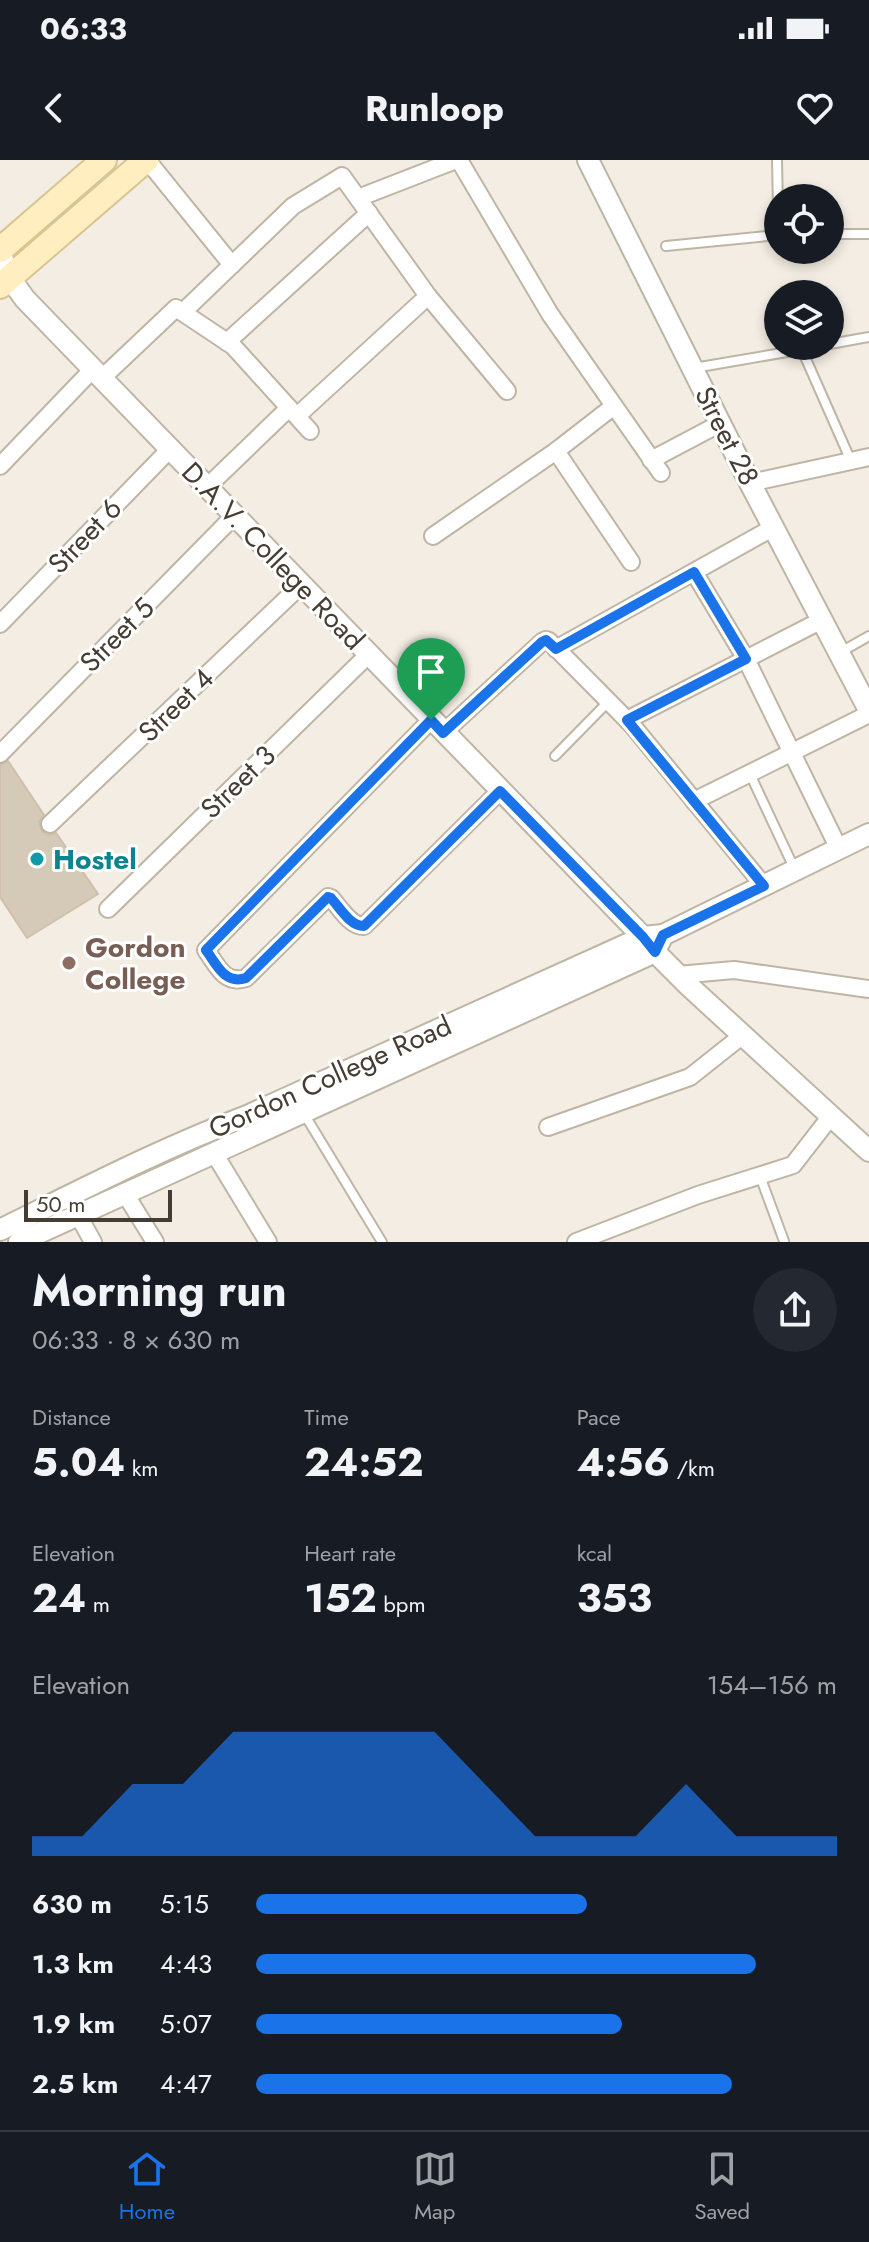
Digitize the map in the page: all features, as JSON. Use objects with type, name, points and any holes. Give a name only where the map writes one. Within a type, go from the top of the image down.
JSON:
[{"type":"main road","points":[[0,251],[104,160]]},
{"type":"main road","points":[[5,282],[146,160]]},
{"type":"street","points":[[146,160],[232,265]]},
{"type":"street","points":[[358,198],[457,160],[550,314],[656,467],[721,423]]},
{"type":"street","name":"Street 28","points":[[588,160],[869,712]]},
{"type":"street","points":[[183,312],[293,206],[342,176],[428,296],[507,391]]},
{"type":"street","points":[[227,342],[369,213]]},
{"type":"street","name":"D.A.V. College Road","points":[[0,251],[5,282],[98,374],[500,791],[654,941],[678,975],[869,1151]]},
{"type":"street","points":[[207,487],[428,296]]},
{"type":"street","points":[[0,466],[98,374],[176,308],[227,342],[310,431]]},
{"type":"street","points":[[433,536],[556,451],[614,406]]},
{"type":"street","name":"Street 6","points":[[0,624],[170,449]]},
{"type":"street","points":[[556,451],[631,562]]},
{"type":"street","points":[[750,483],[869,457]]},
{"type":"street","name":"Street 5","points":[[0,754],[234,516]]},
{"type":"street","points":[[556,649],[774,527]]},
{"type":"street","points":[[694,572],[746,659],[839,849]]},
{"type":"street","name":"Street 4","points":[[50,824],[301,585]]},
{"type":"street","points":[[627,720],[822,620]]},
{"type":"street","points":[[500,791],[364,926],[353,924],[328,897],[246,978],[236,981],[228,978],[206,950],[437,727],[546,640],[627,720],[764,886]]},
{"type":"street","name":"Street 3","points":[[108,909],[368,655]]},
{"type":"street","points":[[694,801],[869,712]]},
{"type":"street","points":[[654,941],[869,834]]},
{"type":"street","name":"Gordon College Road","points":[[19,1242],[214,1153],[654,941]]},
{"type":"street","name":"Gordon College Road","points":[[0,1230],[155,1154],[654,941]]},
{"type":"street","points":[[678,975],[734,970],[869,989]]},
{"type":"street","points":[[548,1127],[690,1077],[743,1035]]},
{"type":"street","points":[[576,1242],[698,1195],[793,1165],[831,1116]]},
{"type":"street","points":[[214,1153],[268,1242]]},
{"type":"street","points":[[124,1192],[155,1242]]},
{"type":"street","points":[[78,1215],[93,1242]]},
{"type":"lane","points":[[777,160],[778,184]]},
{"type":"lane","points":[[844,234],[869,234]]},
{"type":"lane","points":[[666,246],[764,236]]},
{"type":"lane","points":[[844,341],[869,337]]},
{"type":"lane","points":[[693,368],[764,356]]},
{"type":"lane","points":[[806,360],[851,461]]},
{"type":"lane","points":[[839,653],[869,636]]},
{"type":"lane","points":[[555,756],[609,701]]},
{"type":"lane","points":[[749,773],[795,871]]},
{"type":"lane","points":[[302,1111],[382,1242]]},
{"type":"lane","points":[[760,1176],[784,1241]]},
{"type":"building","name":"Hostel","points":[[8,761],[44,815],[39,822],[42,831],[48,835],[56,833],[98,894],[27,938],[0,897],[0,765]]},
{"type":"place","name":"Hostel","points":[[37,859]]},
{"type":"place","name":"Gordon College","points":[[69,963]]},
{"type":"route","points":[[694,572],[746,659],[627,720],[764,886],[663,935],[655,952],[500,791],[364,926],[353,924],[331,898],[325,898],[246,978],[236,981],[228,978],[206,950],[431,720],[443,733],[542,642],[549,641],[556,649],[694,572]]}]
